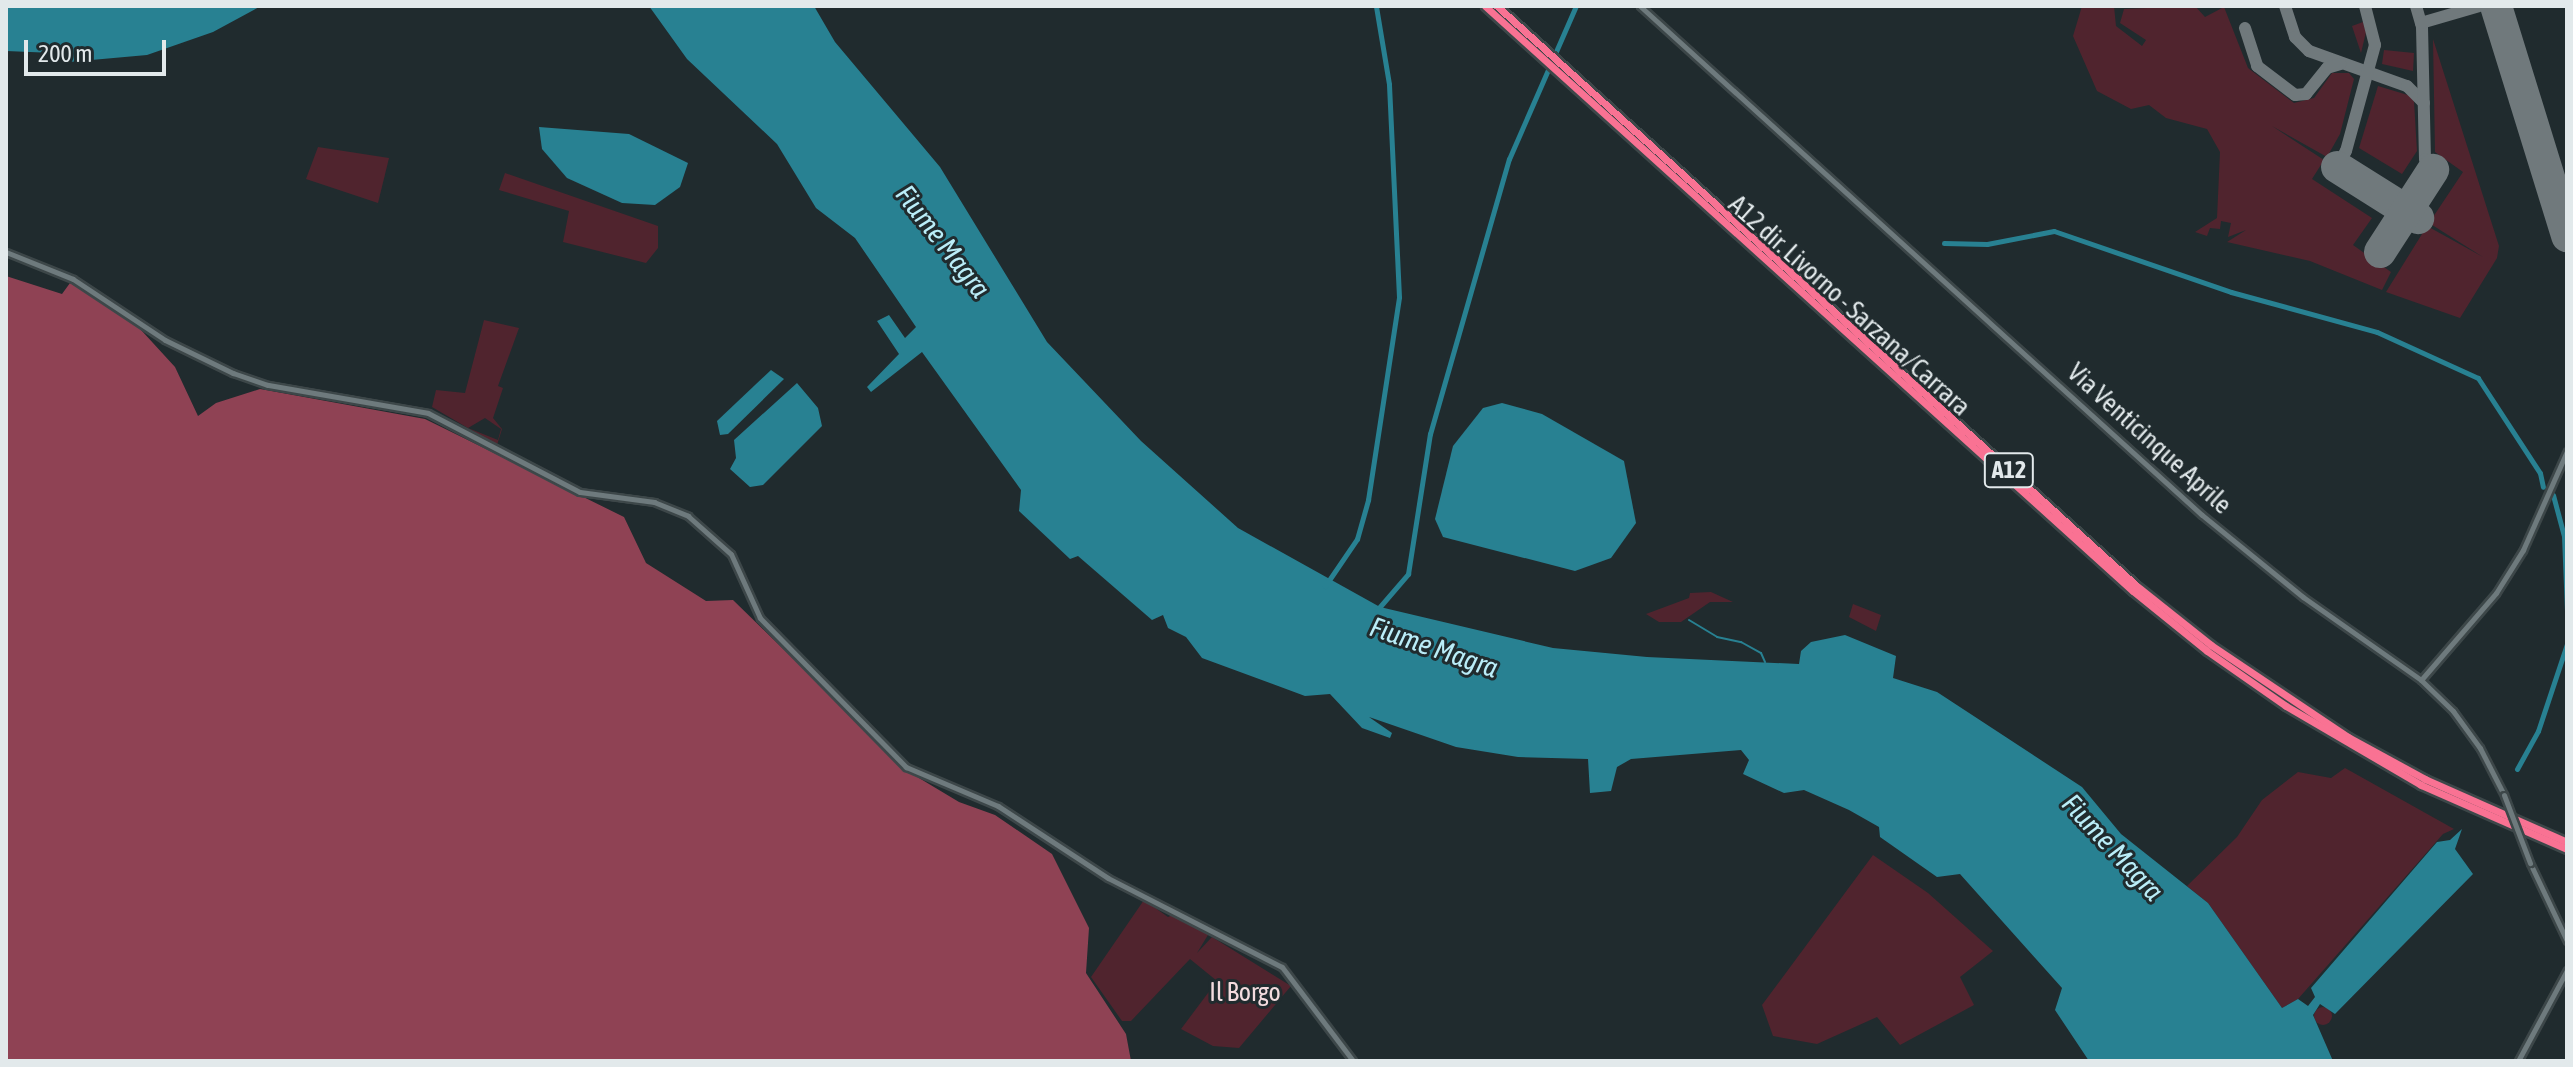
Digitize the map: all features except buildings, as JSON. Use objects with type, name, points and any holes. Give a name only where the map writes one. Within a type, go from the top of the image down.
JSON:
[{"type":"highway","name":"A12 dir. Livorno - Sarzana/Carrara","points":[[1485,6],[1552,56],[2133,591],[2207,651],[2286,706],[2409,778],[2567,849]]},
{"type":"highway","name":"A12","points":[[1497,6],[2127,576],[2211,645],[2348,737],[2425,779],[2567,842]]},
{"type":"main road","name":"Via Venticinque Aprile","points":[[1640,6],[2202,515],[2303,597],[2421,680],[2462,723],[2504,795],[2530,863],[2567,941]]},
{"type":"main road","points":[[6,252],[73,279],[165,340],[242,376],[419,410],[580,492],[654,502],[688,516],[731,554],[760,618],[906,767],[998,806],[1108,878],[1282,967],[1353,1061]]},
{"type":"main road","points":[[2421,680],[2496,593],[2523,550],[2567,451]]},
{"type":"main road","points":[[2518,1061],[2567,970]]},
{"type":"green space","points":[[2082,6],[2114,6],[2116,26],[2142,46],[2146,40],[2120,23],[2124,9],[2195,6],[2205,17],[2224,7],[2248,68],[2294,103],[2314,98],[2332,73],[2349,73],[2354,79],[2340,134],[2327,157],[2272,126],[2324,160],[2312,179],[2372,218],[2353,245],[2391,272],[2382,290],[2310,261],[2227,242],[2246,230],[2228,237],[2231,223],[2221,221],[2220,229],[2210,228],[2207,236],[2195,232],[2217,218],[2220,152],[2207,129],[2166,118],[2149,105],[2131,109],[2097,91],[2073,36]]},
{"type":"green space","points":[[2363,22],[2366,32],[2361,53],[2352,26]]},
{"type":"green space","points":[[2433,39],[2499,246],[2497,258],[2460,318],[2386,292],[2427,226],[2483,257],[2429,223],[2463,172],[2435,152]]},
{"type":"green space","points":[[2384,50],[2414,53],[2413,71],[2382,64]]},
{"type":"green space","points":[[2378,86],[2411,96],[2414,102],[2417,151],[2402,174],[2359,148]]},
{"type":"green space","points":[[318,147],[389,158],[378,203],[306,179]]},
{"type":"green space","points":[[505,173],[658,226],[658,248],[646,263],[563,242],[569,211],[499,190]]},
{"type":"green space","points":[[484,320],[519,328],[498,386],[503,388],[493,418],[502,429],[497,445],[432,407],[436,390],[465,393]],"holes":[[[485,418],[501,429],[498,440],[468,428]]]},
{"type":"green space","points":[[1711,592],[1733,602],[1710,602],[1681,622],[1659,622],[1646,614],[1689,598],[1690,593]]},
{"type":"green space","points":[[1853,604],[1881,615],[1876,631],[1849,617]]},
{"type":"green space","points":[[2345,768],[2454,829],[2443,834],[2298,999],[2282,1008],[2208,903],[2187,886],[2237,837],[2262,800],[2298,772],[2331,778]]},
{"type":"green space","points":[[1873,855],[1928,893],[1993,951],[1960,977],[1974,1005],[1900,1045],[1877,1017],[1817,1044],[1773,1036],[1762,1005]]},
{"type":"green space","name":"Il Borgo","points":[[1144,900],[1168,917],[1175,914],[1211,930],[1197,953],[1212,937],[1291,986],[1239,1048],[1213,1046],[1181,1029],[1217,981],[1190,959],[1131,1021],[1122,1021],[1091,977]]},
{"type":"green space","points":[[2319,1007],[2327,1007],[2332,1016],[2330,1023],[2319,1025],[2314,1020],[2314,1012]]},
{"type":"shaded area","points":[[6,276],[62,294],[70,283],[131,319],[175,367],[198,416],[216,403],[260,389],[425,419],[624,517],[646,563],[706,601],[733,600],[909,772],[959,802],[995,815],[1052,854],[1089,928],[1086,973],[1126,1034],[1131,1061],[6,1061]]},
{"type":"water","points":[[6,6],[261,6],[213,32],[147,55],[69,62],[54,53],[6,51]]},
{"type":"water","name":"Fiume Magra","points":[[649,6],[814,6],[835,42],[940,167],[1047,342],[1141,441],[1238,528],[1380,607],[1553,648],[1647,657],[1799,664],[1801,651],[1811,642],[1845,635],[1896,656],[1893,678],[1937,692],[2082,787],[2121,834],[2208,903],[2282,1008],[2298,999],[2308,1006],[2315,997],[2311,988],[2437,842],[2450,840],[2462,829],[2455,849],[2473,874],[2335,1014],[2320,1004],[2313,1015],[2333,1061],[2089,1061],[2055,1010],[2062,988],[1960,874],[1937,877],[1880,837],[1879,827],[1849,810],[1804,790],[1784,793],[1743,774],[1749,760],[1741,750],[1631,759],[1617,767],[1611,791],[1590,793],[1588,759],[1518,757],[1456,747],[1369,717],[1392,733],[1390,738],[1362,728],[1330,694],[1305,696],[1202,658],[1186,637],[1168,628],[1163,615],[1152,620],[1078,556],[1070,559],[1019,511],[1021,490],[922,352],[871,392],[867,387],[899,354],[877,321],[889,315],[905,338],[916,327],[855,238],[816,208],[777,144],[687,59]]},
{"type":"water","points":[[539,127],[629,134],[688,163],[680,187],[655,205],[622,203],[567,178],[542,149]]},
{"type":"water","points":[[771,370],[784,379],[728,434],[720,435],[717,421]]},
{"type":"water","points":[[797,383],[818,408],[822,426],[763,485],[750,487],[730,469],[736,458],[734,440]]},
{"type":"water","points":[[1502,403],[1542,414],[1624,461],[1636,523],[1611,558],[1575,571],[1443,537],[1435,519],[1453,446],[1483,408]]},
{"type":"waterway","points":[[1325,586],[1357,539],[1368,500],[1399,297],[1389,84],[1376,6]]},
{"type":"waterway","name":"Fiume Magra","points":[[1377,610],[1408,574],[1430,434],[1509,159],[1576,6]]},
{"type":"waterway","points":[[1944,243],[1987,244],[2054,231],[2231,292],[2377,332],[2478,378],[2540,473],[2543,487]]},
{"type":"waterway","points":[[2553,495],[2564,536],[2567,612]]},
{"type":"waterway","points":[[1689,620],[1717,637],[1741,642],[1761,653],[1765,662]]},
{"type":"waterway","points":[[2517,769],[2538,731],[2567,644]]},
{"type":"taxiway","points":[[2285,6],[2295,37],[2309,51],[2407,86],[2424,103]]},
{"type":"taxiway","points":[[2337,167],[2346,151],[2375,45],[2365,6]]},
{"type":"taxiway","points":[[2416,6],[2422,27],[2425,159],[2433,170]]},
{"type":"taxiway","points":[[2421,23],[2479,6]]},
{"type":"taxiway","points":[[2245,28],[2257,66],[2295,95],[2306,94],[2327,68],[2340,64]]},
{"type":"runway","points":[[2496,6],[2567,236]]},
{"type":"runway","points":[[2337,167],[2418,218]]},
{"type":"runway","points":[[2380,252],[2433,170]]}]
